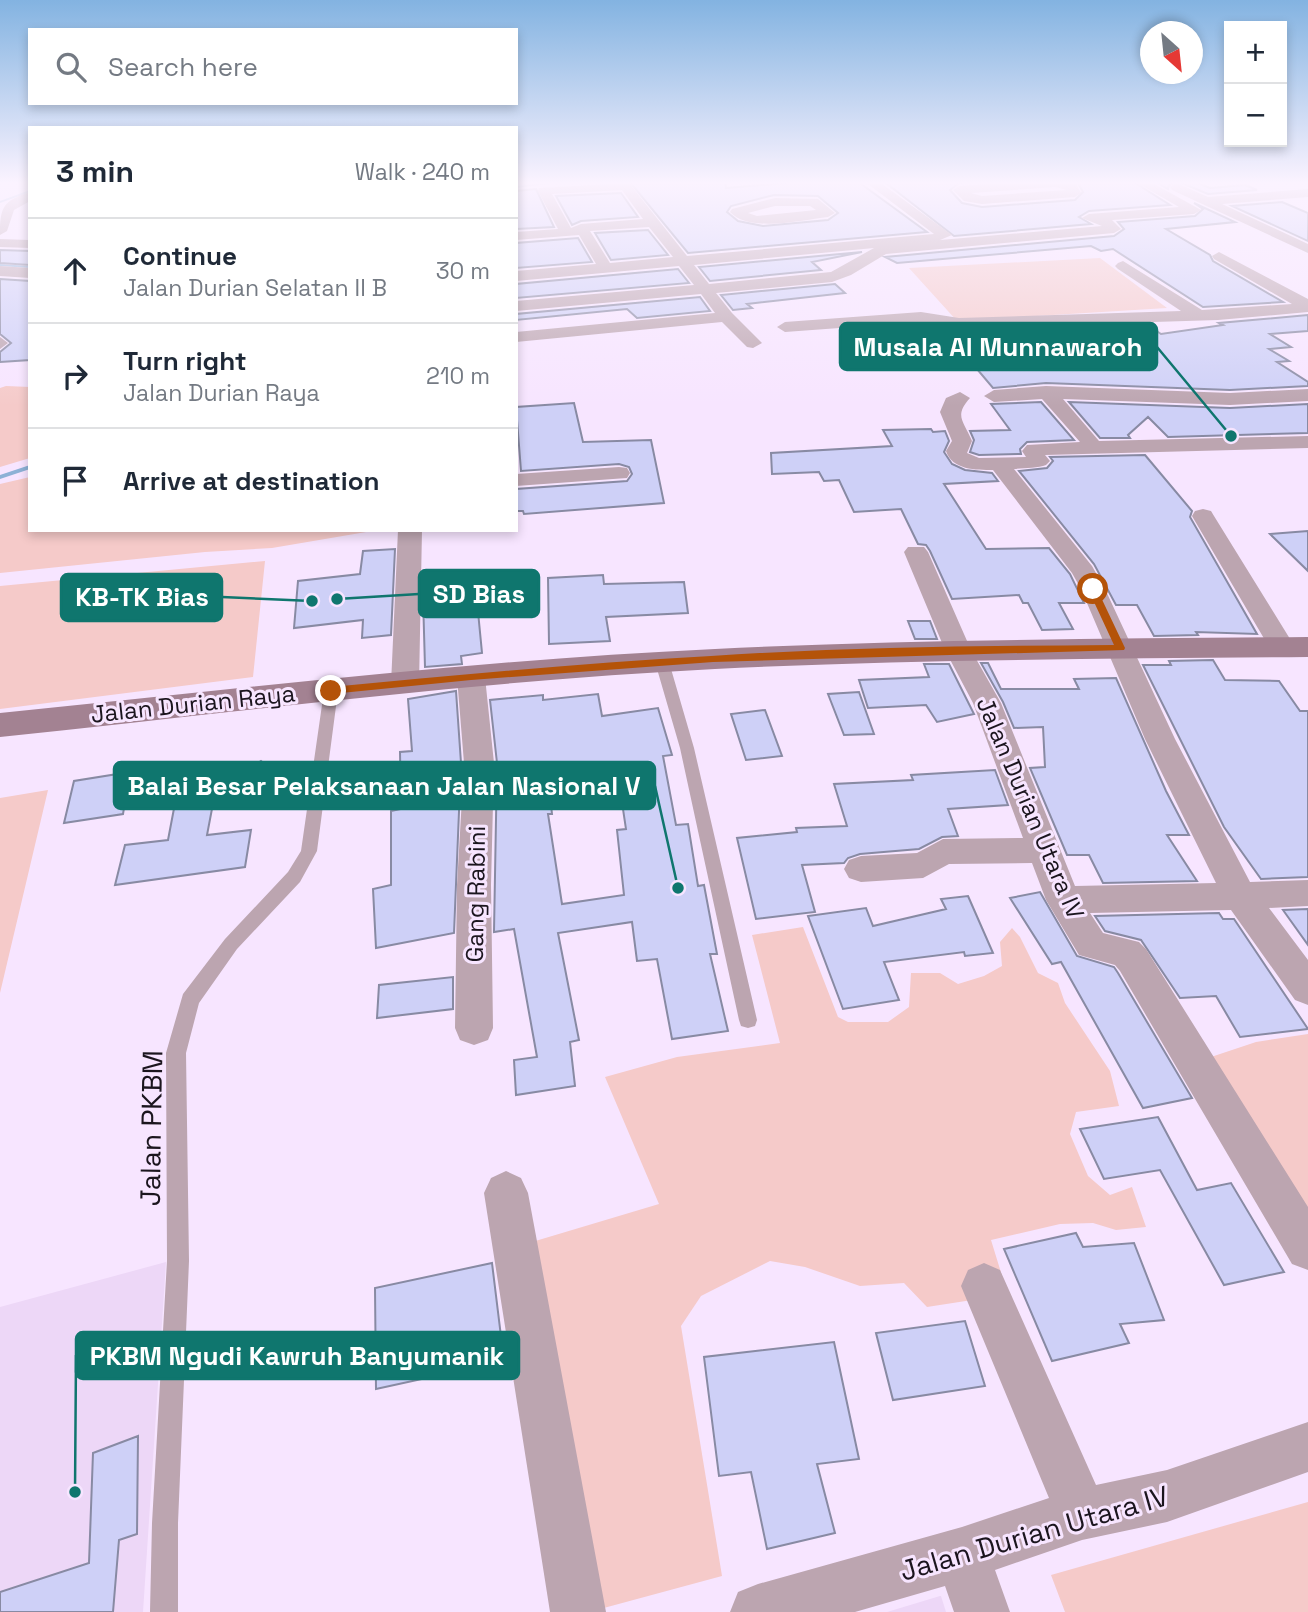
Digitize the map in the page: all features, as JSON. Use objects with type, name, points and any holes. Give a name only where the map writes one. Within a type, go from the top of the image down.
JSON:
[{"type":"main road","name":"Jalan Durian Raya","points":[[0,725],[471,677],[662,662],[958,650],[1295,647]]},
{"type":"street","points":[[541,256],[606,268],[738,256]]},
{"type":"street","points":[[597,256],[606,268]]},
{"type":"street","points":[[681,256],[726,317],[753,343]]},
{"type":"street","points":[[518,306],[832,277],[843,274],[866,256]]},
{"type":"street","points":[[1219,256],[1308,306]]},
{"type":"street","points":[[1123,266],[1198,315]]},
{"type":"street","points":[[0,271],[28,273]]},
{"type":"street","points":[[785,327],[931,317],[959,323],[1198,315],[1308,306]]},
{"type":"street","points":[[518,337],[726,317]]},
{"type":"street","points":[[1046,392],[1090,440]]},
{"type":"street","points":[[994,396],[1046,392],[1230,398],[1308,395]]},
{"type":"street","points":[[1175,396],[1199,421]]},
{"type":"street","points":[[960,398],[950,407],[962,441],[956,453],[969,463],[1040,461],[1032,451],[1038,448],[1308,442]]},
{"type":"street","points":[[999,463],[1083,571],[1121,648],[1160,739],[1240,897],[1308,989]]},
{"type":"street","points":[[518,480],[619,473]]},
{"type":"street","points":[[1203,516],[1295,647]]},
{"type":"street","points":[[405,684],[410,532]]},
{"type":"street","name":"Jalan Durian Utara IV","points":[[916,552],[958,650],[987,703],[1063,900],[1092,945],[1126,953],[1133,960],[1308,1248]]},
{"type":"street","name":"Gang Rabini","points":[[471,677],[479,763],[474,885],[474,1028]]},
{"type":"street","points":[[861,869],[923,865],[943,852],[1045,850]]},
{"type":"street","points":[[1063,900],[1306,893]]},
{"type":"street","points":[[506,1193],[578,1612]]},
{"type":"street","points":[[984,1286],[1082,1514]]},
{"type":"street","name":"Jalan Durian Utara IV","points":[[758,1612],[962,1554],[1082,1514],[1167,1496],[1308,1447]]},
{"type":"street","points":[[962,1554],[982,1612]]},
{"type":"lane","points":[[0,341],[4,343],[0,346]]},
{"type":"lane","points":[[662,662],[687,748],[748,1020]]},
{"type":"lane","name":"Jalan PKBM","points":[[164,1612],[164,1522],[177,1261],[176,1053],[190,1000],[232,944],[294,877],[309,851],[331,691]]},
{"type":"shaded area","points":[[1100,258],[1167,308],[957,321],[909,268]]},
{"type":"shaded area","points":[[28,387],[28,459],[0,467],[0,388]]},
{"type":"shaded area","points":[[28,477],[28,532],[366,532],[272,548],[205,552],[0,573],[0,484]]},
{"type":"shaded area","points":[[265,561],[253,677],[0,709],[0,586]]},
{"type":"shaded area","points":[[48,790],[0,993],[0,798]]},
{"type":"shaded area","points":[[803,927],[838,1017],[848,1022],[888,1022],[909,1007],[911,973],[940,973],[958,984],[984,976],[1002,966],[1000,942],[1012,928],[1020,937],[1038,973],[1058,983],[1065,1003],[1110,1071],[1119,1106],[1076,1112],[1070,1134],[1088,1176],[1110,1195],[1132,1187],[1146,1227],[1116,1230],[1093,1223],[1060,1224],[991,1240],[1003,1279],[985,1298],[927,1307],[904,1283],[860,1286],[805,1267],[770,1261],[701,1296],[681,1326],[722,1576],[589,1612],[532,1242],[659,1204],[605,1077],[677,1057],[780,1043],[752,935]]},
{"type":"shaded area","points":[[1308,1034],[1308,1213],[1202,1060],[1256,1042]]},
{"type":"shaded area","points":[[166,1262],[143,1612],[0,1612],[0,1307]]},
{"type":"shaded area","points":[[1308,1502],[1308,1612],[1065,1612],[1051,1575]]},
{"type":"shaded area","points":[[940,1596],[946,1612],[887,1612]]},
{"type":"building","points":[[0,256],[28,256],[28,265],[0,263]]},
{"type":"building","points":[[518,256],[589,256],[592,262],[518,268]]},
{"type":"building","points":[[609,256],[654,256],[611,260]]},
{"type":"building","points":[[841,256],[812,262],[821,270],[710,281],[699,267]]},
{"type":"building","points":[[893,256],[974,256],[897,263],[885,257]]},
{"type":"building","points":[[1124,256],[1211,256],[1213,261],[1283,302],[1203,307]]},
{"type":"building","points":[[678,269],[689,283],[518,298],[518,284]]},
{"type":"building","points":[[0,279],[28,281],[28,360],[0,362],[0,352],[11,343],[0,334]]},
{"type":"building","points":[[835,284],[845,293],[747,304],[752,308],[733,310],[721,295]]},
{"type":"building","points":[[700,297],[710,311],[637,318],[627,309],[518,320],[518,314]]},
{"type":"building","points":[[1308,315],[1308,331],[1270,334],[1291,347],[1269,349],[1289,361],[1277,362],[1308,382],[1308,386],[1230,390],[1046,383],[993,388],[977,369],[1084,362],[1038,338],[1069,331],[1064,327],[1148,325],[1161,334],[1223,325],[1219,323]]},
{"type":"building","points":[[1041,402],[1074,440],[1027,442],[1020,449],[1021,454],[979,455],[970,452],[974,440],[970,431],[1010,430],[991,404]]},
{"type":"building","points":[[1069,402],[1230,408],[1308,404],[1308,433],[1168,437],[1148,417],[1128,435],[1130,438],[1100,438]]},
{"type":"building","points":[[574,403],[583,442],[651,440],[664,503],[524,514],[523,511],[518,511],[518,489],[627,481],[632,474],[629,467],[619,464],[521,471],[518,407]]},
{"type":"building","points":[[931,429],[933,432],[945,431],[949,441],[944,452],[952,464],[965,470],[992,473],[998,481],[944,484],[986,549],[1049,548],[1070,574],[1084,603],[1059,603],[1073,629],[1042,630],[1028,603],[1023,603],[1019,595],[952,599],[930,551],[926,545],[918,544],[901,509],[854,512],[839,480],[824,481],[819,472],[772,474],[771,453],[892,446],[883,430]]},
{"type":"building","points":[[1145,455],[1192,511],[1190,517],[1257,634],[1196,632],[1198,635],[1154,636],[1137,605],[1116,605],[1094,564],[1019,471],[1047,468],[1053,461],[1050,457]]},
{"type":"building","points":[[1308,531],[1308,571],[1270,534]]},
{"type":"building","points":[[395,549],[391,635],[362,638],[363,620],[294,628],[298,581],[360,574],[363,551]]},
{"type":"building","points":[[603,575],[604,584],[684,582],[688,613],[606,617],[610,641],[549,644],[548,578]]},
{"type":"building","points":[[476,591],[482,653],[461,656],[462,664],[425,667],[423,597]]},
{"type":"building","points":[[908,621],[930,621],[937,639],[915,639]]},
{"type":"building","points":[[1213,660],[1225,680],[1279,681],[1300,711],[1308,711],[1308,877],[1261,879],[1224,827],[1143,665],[1171,665],[1169,661]]},
{"type":"building","points":[[981,663],[988,663],[1001,689],[1079,689],[1074,679],[1116,678],[1166,791],[1189,835],[1167,835],[1197,881],[1103,883],[1089,855],[1067,855],[1030,768],[1045,767],[1043,727],[1014,728]]},
{"type":"building","points":[[924,664],[949,664],[974,714],[937,722],[926,705],[868,708],[859,680],[929,677]]},
{"type":"building","points":[[456,691],[461,763],[454,933],[376,948],[373,889],[391,885],[391,811],[401,809],[400,752],[412,751],[408,699]]},
{"type":"building","points":[[859,692],[874,734],[844,735],[828,694]]},
{"type":"building","points":[[598,694],[602,716],[658,708],[672,755],[663,756],[676,825],[688,824],[698,886],[704,885],[717,954],[710,954],[728,1031],[672,1039],[657,959],[637,961],[632,922],[558,933],[579,1040],[570,1042],[575,1086],[516,1095],[514,1060],[537,1057],[514,929],[494,932],[497,763],[490,700],[543,695],[543,700]],"holes":[[[617,769],[626,829],[617,830],[624,895],[562,904],[548,814],[552,814],[548,777]]]},
{"type":"building","points":[[765,710],[782,756],[746,760],[731,714]]},
{"type":"building","points":[[261,761],[285,779],[256,799],[231,781]]},
{"type":"building","points":[[995,770],[1008,805],[948,809],[958,836],[942,837],[919,849],[860,854],[848,858],[844,863],[802,865],[815,912],[756,919],[737,838],[797,832],[796,828],[847,826],[834,784],[913,780],[911,775]]},
{"type":"building","points":[[130,772],[123,814],[64,823],[74,781]]},
{"type":"building","points":[[215,793],[207,835],[251,830],[245,867],[115,885],[125,845],[168,840],[176,798]]},
{"type":"building","points":[[1040,892],[1077,956],[1114,967],[1192,1098],[1143,1108],[1061,962],[1052,964],[1010,898]]},
{"type":"building","points":[[968,896],[993,953],[965,956],[964,952],[884,962],[899,1000],[843,1009],[808,916],[866,908],[873,926],[946,909],[941,899]]},
{"type":"building","points":[[1308,909],[1308,945],[1283,910]]},
{"type":"building","points":[[1219,913],[1223,919],[1234,919],[1308,1029],[1240,1037],[1216,996],[1180,998],[1141,940],[1105,931],[1095,916]]},
{"type":"building","points":[[453,977],[453,1009],[377,1018],[379,985]]},
{"type":"building","points":[[1158,1117],[1197,1190],[1231,1183],[1284,1272],[1224,1285],[1160,1170],[1104,1179],[1080,1129]]},
{"type":"building","points":[[1076,1233],[1083,1247],[1134,1243],[1164,1320],[1120,1324],[1129,1343],[1052,1361],[1004,1249]]},
{"type":"building","points":[[492,1263],[504,1361],[376,1389],[375,1288]]},
{"type":"building","points":[[965,1321],[985,1386],[893,1400],[876,1333]]},
{"type":"building","points":[[834,1342],[859,1459],[817,1464],[835,1533],[767,1549],[751,1472],[719,1476],[704,1357]]},
{"type":"building","points":[[138,1436],[137,1534],[119,1540],[113,1612],[0,1612],[0,1592],[89,1563],[93,1453]]},
{"type":"waterway","points":[[0,265],[28,267]]},
{"type":"waterway","points":[[0,477],[28,468]]},
{"type":"place","name":"Musala Al Munnawaroh","points":[[1231,436]]},
{"type":"place","name":"SD Bias","points":[[337,599]]},
{"type":"place","name":"KB-TK Bias","points":[[312,601]]},
{"type":"place","name":"Balai Besar Pelaksanaan Jalan Nasional V","points":[[678,888]]},
{"type":"place","name":"PKBM Ngudi Kawruh Banyumanik","points":[[75,1492]]},
{"type":"route","points":[[331,691],[471,677],[713,659],[958,650],[1121,648],[1093,589]]}]
